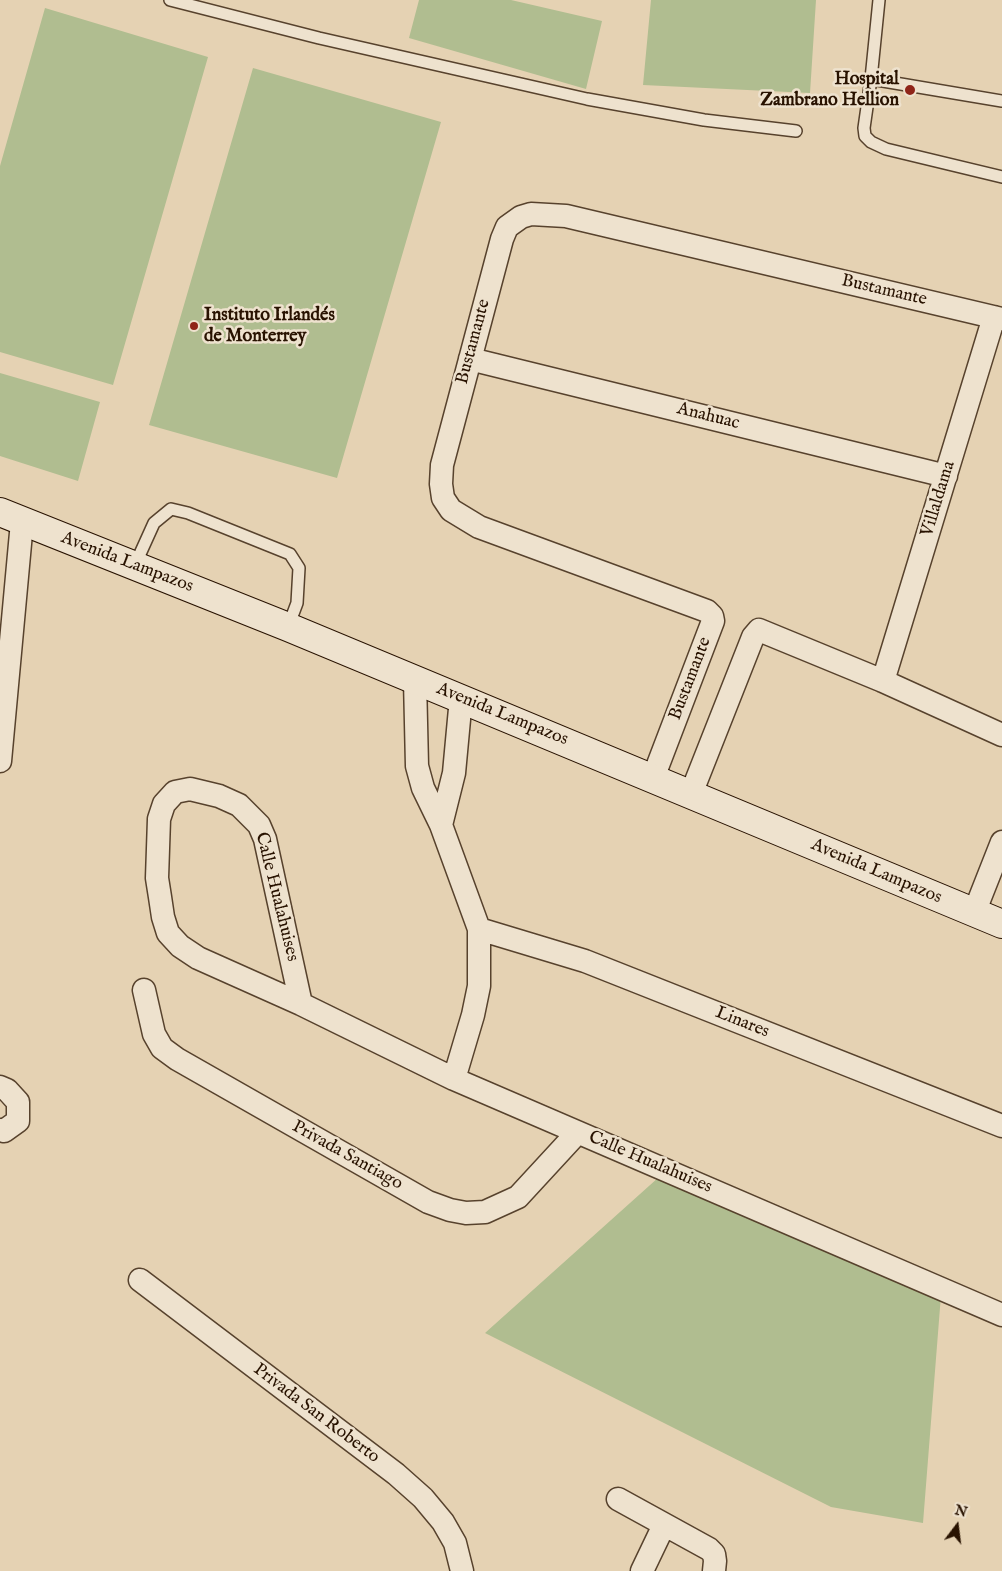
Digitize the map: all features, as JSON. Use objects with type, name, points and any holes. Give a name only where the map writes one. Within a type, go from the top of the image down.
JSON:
[{"type":"street","name":"Bustamante","points":[[653,778],[713,621],[712,616],[707,611],[479,527],[450,510],[443,498],[441,484],[442,464],[502,239],[512,222],[531,214],[566,216],[998,318]]},
{"type":"street","name":"Villaldama","points":[[883,681],[946,476],[998,318]]},
{"type":"street","name":"Anahuac","points":[[470,359],[946,476]]},
{"type":"street","name":"Avenida Lampazos","points":[[11,517],[288,626],[1002,924]]},
{"type":"street","points":[[0,754],[11,517]]},
{"type":"street","points":[[691,794],[752,637],[759,630],[883,681],[1002,735]]},
{"type":"street","points":[[415,680],[417,766],[423,788],[441,825],[479,929],[479,986],[473,1015],[454,1079]]},
{"type":"street","points":[[441,825],[454,773],[461,698]]},
{"type":"street","name":"Calle Hualahuises","points":[[302,1004],[265,839],[259,824],[239,805],[219,796],[190,790],[175,792],[164,804],[159,819],[157,878],[163,917],[168,933],[180,946],[198,958],[302,1004],[454,1079],[577,1133],[849,1247],[1002,1315]]},
{"type":"street","points":[[974,913],[1002,842]]},
{"type":"street","name":"Linares","points":[[479,929],[585,961],[1002,1126]]},
{"type":"street","name":"Privada Santiago","points":[[144,990],[154,1034],[162,1048],[177,1059],[428,1202],[450,1210],[466,1213],[485,1212],[518,1197],[577,1133]]},
{"type":"street","points":[[0,1087],[7,1090],[18,1102],[18,1121],[4,1130],[0,1130]]},
{"type":"street","name":"Privada San Roberto","points":[[140,1280],[396,1474],[423,1498],[443,1522],[455,1542],[462,1571]]},
{"type":"street","points":[[618,1499],[709,1549],[714,1554],[714,1571]]},
{"type":"street","points":[[642,1571],[664,1525]]},
{"type":"lane","points":[[170,0],[328,40],[587,99],[704,120],[796,132]]},
{"type":"lane","points":[[879,0],[864,128],[865,136],[871,142],[886,149],[1002,177]]},
{"type":"lane","points":[[870,79],[1002,101]]},
{"type":"lane","points":[[134,566],[154,523],[170,509],[188,513],[290,554],[299,568],[298,603],[288,626]]},
{"type":"green space","points":[[419,0],[511,0],[602,21],[586,89],[409,38]]},
{"type":"green space","points":[[651,0],[816,0],[810,93],[643,85]]},
{"type":"green space","points":[[45,8],[208,57],[113,385],[0,352],[0,166]]},
{"type":"green space","points":[[253,68],[441,122],[337,478],[149,425]]},
{"type":"green space","points":[[0,373],[100,402],[78,481],[0,456]]},
{"type":"green space","points":[[659,1177],[941,1295],[923,1523],[831,1507],[485,1333]]},
{"type":"place","name":"Hospital Zambrano Hellion","points":[[910,90]]},
{"type":"place","name":"Instituto Irlandés de Monterrey","points":[[194,326]]}]
